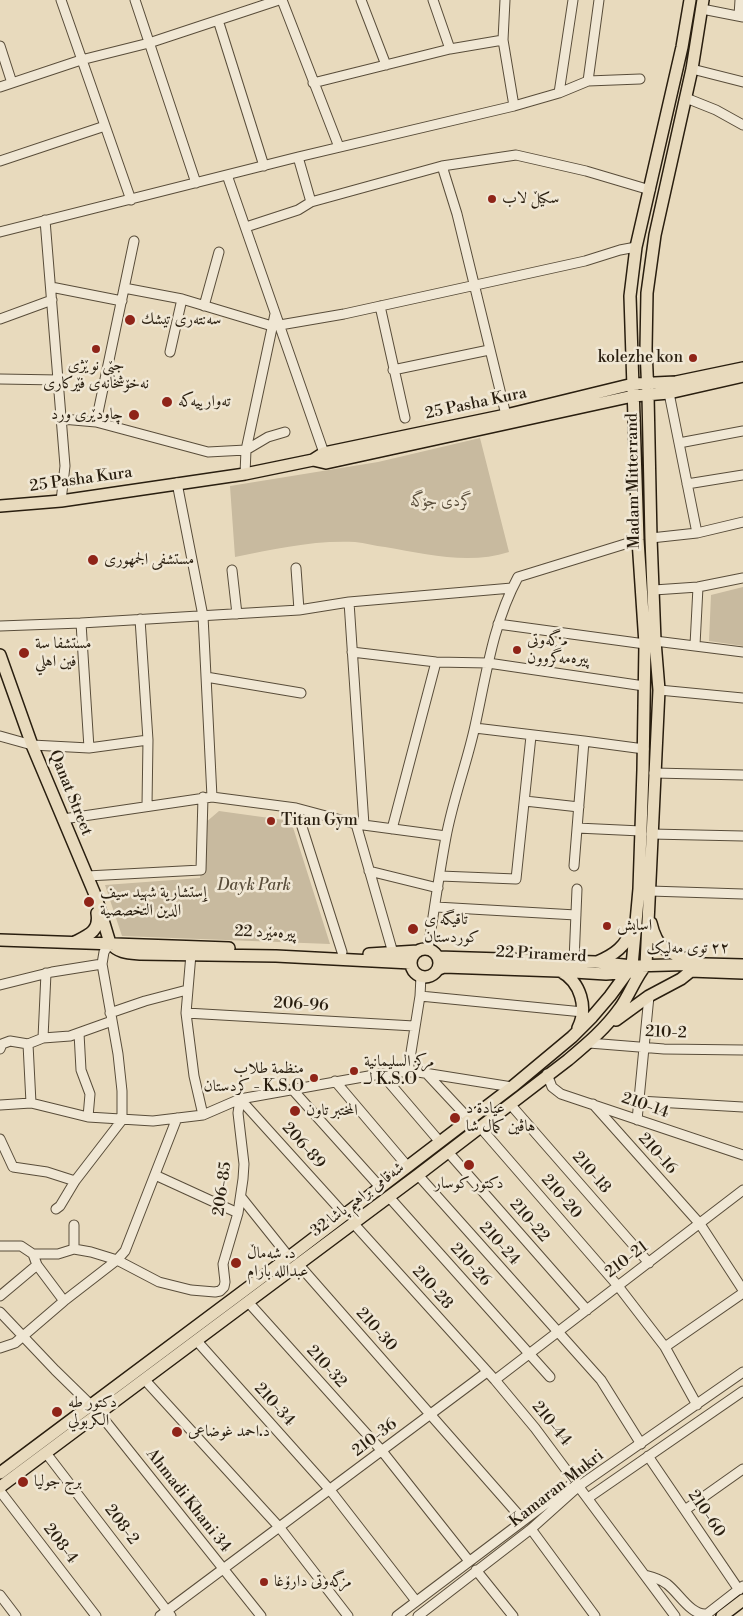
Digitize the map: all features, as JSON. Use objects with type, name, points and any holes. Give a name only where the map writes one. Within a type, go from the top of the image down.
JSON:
[{"type":"main road","name":"Madam Mitterrand","points":[[637,906],[654,773],[659,690],[650,642],[638,540],[630,296],[636,247],[682,47],[690,0]]},
{"type":"main road","name":"Madam Mitterrand","points":[[637,969],[650,891],[646,833],[644,749],[644,686],[654,590],[646,349],[648,283],[655,235],[692,69],[702,4]]},
{"type":"main road","points":[[648,390],[743,368]]},
{"type":"main road","points":[[648,390],[669,393],[743,376]]},
{"type":"main road","name":"25 Pasha Kura","points":[[0,506],[61,502],[244,474],[313,460],[324,454],[506,415],[633,384],[648,390]]},
{"type":"main road","name":"25 Pasha Kura","points":[[313,460],[326,463],[633,396],[648,390]]},
{"type":"main road","name":"Qanat Street","points":[[0,655],[32,745],[96,896],[110,944]]},
{"type":"main road","points":[[74,942],[90,934],[96,927],[98,922],[94,900],[96,896]]},
{"type":"main road","points":[[596,962],[615,953],[624,944],[631,931],[637,906]]},
{"type":"main road","points":[[438,957],[596,962],[637,969],[637,906]]},
{"type":"main road","points":[[649,906],[653,929],[657,940],[664,949],[675,955],[705,964]]},
{"type":"main road","name":"22 پیرەمێرد","points":[[0,940],[342,952],[393,953],[423,950]]},
{"type":"main road","name":"22 پیرەمێرد","points":[[110,944],[118,951],[125,952],[411,963]]},
{"type":"main road","points":[[423,950],[434,952],[438,957],[438,969],[429,976],[420,976],[415,972],[411,963],[414,955],[423,950]]},
{"type":"main road","name":"٢٢ توی مەلیک","points":[[637,969],[705,964],[743,965]]},
{"type":"main road","name":"22 Piramerd","points":[[438,969],[444,967],[606,974],[637,969]]},
{"type":"main road","name":"٢٢ توی مەلیک","points":[[637,969],[743,973]]},
{"type":"main road","name":"شەقامی براهیم پاشا 32","points":[[0,1473],[95,1409],[144,1379],[249,1303],[588,1043],[620,1009],[636,984],[637,969]]},
{"type":"main road","name":"شەقامی براهیم پاشا 32","points":[[0,1487],[46,1453],[95,1409],[344,1214],[512,1087],[572,1037],[637,969]]},
{"type":"main road","points":[[558,971],[566,975],[576,986],[582,1002],[580,1023],[572,1037]]},
{"type":"main road","points":[[600,1032],[649,996],[691,971]]},
{"type":"main road","points":[[722,1616],[742,1592]]},
{"type":"street","points":[[61,0],[131,200]]},
{"type":"street","points":[[135,0],[196,183]]},
{"type":"street","points":[[0,87],[81,60],[149,43],[281,0],[339,147]]},
{"type":"street","points":[[360,0],[386,65]]},
{"type":"street","points":[[432,0],[450,49]]},
{"type":"street","points":[[505,0],[503,40],[514,106]]},
{"type":"street","points":[[559,93],[573,0]]},
{"type":"street","points":[[588,80],[599,0]]},
{"type":"street","points":[[702,4],[741,17],[740,0]]},
{"type":"street","points":[[218,20],[264,166]]},
{"type":"street","points":[[313,83],[450,49],[503,40]]},
{"type":"street","points":[[0,46],[12,83]]},
{"type":"street","points":[[692,69],[743,82]]},
{"type":"street","points":[[0,232],[298,157],[514,106],[559,93],[588,80],[640,79]]},
{"type":"street","points":[[686,98],[716,110],[743,125]]},
{"type":"street","points":[[0,160],[105,126]]},
{"type":"street","points":[[246,227],[298,210],[311,202],[442,166],[516,154],[586,171],[650,190]]},
{"type":"street","points":[[298,157],[311,202]]},
{"type":"street","points":[[442,166],[456,214],[506,415]]},
{"type":"street","points":[[227,175],[275,313],[276,326],[324,454]]},
{"type":"street","points":[[45,220],[65,466],[61,502]]},
{"type":"street","points":[[96,422],[134,241]]},
{"type":"street","points":[[124,288],[182,300],[276,326],[344,314],[636,247]]},
{"type":"street","points":[[204,306],[219,252]]},
{"type":"street","points":[[51,286],[122,301]]},
{"type":"street","points":[[0,318],[52,300]]},
{"type":"street","points":[[170,352],[182,300]]},
{"type":"street","points":[[380,306],[405,418]]},
{"type":"street","points":[[244,474],[246,450],[276,326]]},
{"type":"street","points":[[393,370],[490,350]]},
{"type":"street","points":[[0,379],[59,380]]},
{"type":"street","points":[[669,393],[697,533]]},
{"type":"street","points":[[62,419],[96,422],[208,452],[246,450],[268,437],[285,432]]},
{"type":"street","points":[[679,443],[743,431]]},
{"type":"street","points":[[687,484],[743,475]]},
{"type":"street","points":[[87,876],[201,870],[207,797],[206,677],[203,616],[177,483]]},
{"type":"street","points":[[651,538],[697,533],[743,522]]},
{"type":"street","points":[[423,950],[436,906],[446,836],[474,728],[488,663],[498,624],[512,588],[518,577],[638,540]]},
{"type":"street","points":[[296,568],[299,610]]},
{"type":"street","points":[[232,570],[237,614]]},
{"type":"street","points":[[654,590],[698,587],[743,578]]},
{"type":"street","points":[[694,645],[698,587]]},
{"type":"street","points":[[0,626],[299,610],[349,602],[512,588]]},
{"type":"street","points":[[349,602],[360,825],[369,871],[393,953]]},
{"type":"street","points":[[140,620],[148,740],[147,805]]},
{"type":"street","points":[[81,623],[89,748]]},
{"type":"street","points":[[498,624],[743,652]]},
{"type":"street","points":[[352,652],[436,662],[488,663],[644,686]]},
{"type":"street","points":[[392,829],[436,662]]},
{"type":"street","points":[[206,677],[301,693]]},
{"type":"street","points":[[659,690],[743,698]]},
{"type":"street","points":[[474,728],[644,749]]},
{"type":"street","points":[[0,736],[32,745],[89,748],[148,740]]},
{"type":"street","points":[[440,876],[516,879],[531,736]]},
{"type":"street","points":[[574,866],[584,741]]},
{"type":"street","points":[[654,773],[743,775]]},
{"type":"street","points":[[62,819],[207,797],[296,808],[360,825],[446,836]]},
{"type":"street","points":[[525,801],[579,807]]},
{"type":"street","points":[[296,808],[342,952]]},
{"type":"street","points":[[577,828],[646,833],[743,836]]},
{"type":"street","points":[[369,871],[438,888]]},
{"type":"street","points":[[574,961],[577,889]]},
{"type":"street","points":[[650,891],[743,894]]},
{"type":"street","points":[[436,906],[576,915]]},
{"type":"street","points":[[56,1209],[122,1120],[120,1072],[102,964],[104,952],[110,944]]},
{"type":"street","points":[[191,954],[186,1013],[194,1076],[203,1115]]},
{"type":"street","points":[[0,985],[46,973],[102,964]]},
{"type":"street","points":[[43,1038],[46,973]]},
{"type":"street","points":[[408,1071],[420,996],[420,976]]},
{"type":"street","points":[[0,1049],[2,1044],[10,1042],[28,1044],[43,1038],[70,1036],[144,1001],[187,990]]},
{"type":"street","points":[[420,996],[582,1012]]},
{"type":"street","points":[[637,1120],[649,996]]},
{"type":"street","name":"206-96","points":[[186,1013],[414,1026]]},
{"type":"street","points":[[79,1033],[81,1070],[90,1094],[88,1117]]},
{"type":"street","name":"210-2","points":[[588,1043],[644,1048],[743,1050]]},
{"type":"street","points":[[28,1044],[31,1103]]},
{"type":"street","points":[[0,1105],[31,1103],[88,1117],[153,1121],[203,1115],[240,1099],[381,1073],[408,1071],[512,1087]]},
{"type":"street","points":[[381,1073],[440,1142]]},
{"type":"street","points":[[427,1074],[469,1119]]},
{"type":"street","name":"210-14","points":[[547,1074],[556,1091],[743,1155]]},
{"type":"street","points":[[335,1081],[408,1167]]},
{"type":"street","points":[[292,1089],[380,1187]]},
{"type":"street","name":"206-85","points":[[117,1260],[159,1282],[190,1290],[215,1292],[224,1287],[223,1264],[238,1213],[244,1164],[238,1113],[240,1099]]},
{"type":"street","name":"206-89","points":[[240,1099],[344,1214]]},
{"type":"street","points":[[639,1101],[743,1107]]},
{"type":"street","name":"210-18","points":[[510,1104],[649,1262]]},
{"type":"street","name":"210-16","points":[[593,1104],[700,1224],[743,1292]]},
{"type":"street","points":[[0,1348],[15,1343],[126,1251],[178,1118]]},
{"type":"street","name":"210-20","points":[[480,1127],[618,1286],[665,1346],[697,1405]]},
{"type":"street","points":[[0,1139],[13,1167],[47,1172],[75,1181]]},
{"type":"street","name":"210-22","points":[[448,1152],[587,1310]]},
{"type":"street","points":[[155,1175],[238,1213]]},
{"type":"street","name":"210-24","points":[[418,1175],[602,1380],[641,1444]]},
{"type":"street","name":"210-21","points":[[495,1380],[743,1190]]},
{"type":"street","points":[[241,1197],[289,1257]]},
{"type":"street","name":"210-26","points":[[389,1197],[529,1354]]},
{"type":"street","name":"210-28","points":[[354,1224],[487,1372]]},
{"type":"street","points":[[74,1225],[74,1249]]},
{"type":"street","points":[[0,1246],[22,1246],[33,1254],[37,1265],[64,1301]]},
{"type":"street","points":[[33,1254],[58,1254],[74,1249],[117,1260]]},
{"type":"street","points":[[0,1296],[37,1265]]},
{"type":"street","name":"210-30","points":[[299,1265],[523,1520]]},
{"type":"street","points":[[665,1346],[743,1292]]},
{"type":"street","name":"210-32","points":[[249,1303],[382,1451],[469,1561]]},
{"type":"street","name":"Ahmadi Khani 34","points":[[0,1312],[95,1409],[261,1616]]},
{"type":"street","name":"210-34","points":[[196,1340],[330,1490],[416,1601]]},
{"type":"street","points":[[529,1354],[550,1377]]},
{"type":"street","name":"210-44","points":[[487,1372],[535,1428],[578,1483],[675,1616]]},
{"type":"street","name":"210-36","points":[[166,1614],[223,1569],[487,1372]]},
{"type":"street","name":"Kamaran Mukri","points":[[397,1616],[523,1520],[641,1444],[743,1372]]},
{"type":"street","points":[[144,1379],[280,1528],[348,1616]]},
{"type":"street","name":"Kamaran Mukri","points":[[588,1498],[743,1391]]},
{"type":"street","name":"208-2","points":[[46,1453],[166,1614]]},
{"type":"street","name":"210-60","points":[[648,1456],[742,1592]]},
{"type":"street","points":[[684,1510],[743,1469]]},
{"type":"street","name":"Kamaran Mukri","points":[[424,1614],[476,1570],[531,1529],[578,1483]]},
{"type":"street","name":"208-4","points":[[0,1491],[96,1616]]},
{"type":"street","points":[[531,1529],[595,1616]]},
{"type":"street","points":[[476,1570],[513,1616]]},
{"type":"street","points":[[644,1575],[657,1578],[668,1585],[694,1611],[701,1615],[707,1614],[742,1592]]},
{"type":"street","points":[[448,1577],[456,1586]]},
{"type":"street","points":[[0,1595],[16,1616]]},
{"type":"green space","name":"گردی جۆگە","points":[[480,438],[509,552],[479,558],[463,558],[432,555],[359,542],[325,542],[235,557],[230,486],[378,462]]},
{"type":"green space","points":[[743,587],[743,646],[709,641],[711,595]]},
{"type":"green space","name":"Dayk Park","points":[[219,811],[291,821],[330,944],[122,936],[105,885],[200,878],[205,823]]},
{"type":"place","name":"سكیڵ لاب","points":[[492,199]]},
{"type":"place","name":"سە‌نتە‌ری تیشك","points":[[130,320]]},
{"type":"place","name":"جێی نوێژی نە‌خۆشخانە‌ی فێركاری","points":[[96,349]]},
{"type":"place","name":"kolezhe kon","points":[[693,358]]},
{"type":"place","name":"تەوارییەکە","points":[[167,402]]},
{"type":"place","name":"چاودێری ورد","points":[[134,415]]},
{"type":"place","name":"مستشفى الجمهورى","points":[[93,560]]},
{"type":"place","name":"مزگەوتی پیرەمەگروون","points":[[517,650]]},
{"type":"place","name":"مستشفا سة فين اهلي","points":[[24,653]]},
{"type":"place","name":"Titan Gym","points":[[271,821]]},
{"type":"place","name":"ٳستشارية شهيد سیف الدين التخصصية","points":[[89,902]]},
{"type":"place","name":"اسايش","points":[[607,926]]},
{"type":"place","name":"تاقيگه ى كوردستان","points":[[413,929]]},
{"type":"place","name":"مرکز السلیمانیة لــ K.S.O","points":[[354,1071]]},
{"type":"place","name":"منظمة طلاب كردستان - K.S.O","points":[[314,1078]]},
{"type":"place","name":"المختبر تاون","points":[[295,1111]]},
{"type":"place","name":"عيادة د هاڤین کمال شا","points":[[455,1118]]},
{"type":"place","name":"دكتور كوسار","points":[[469,1165]]},
{"type":"place","name":"د. شەماڵ عبداللە بارام","points":[[236,1263]]},
{"type":"place","name":"دكتور طه الكربولي","points":[[57,1412]]},
{"type":"place","name":"د.احمد غوضاعی","points":[[177,1432]]},
{"type":"place","name":"برج جوليا","points":[[23,1482]]},
{"type":"place","name":"مزگەوتی دارۆغا","points":[[264,1582]]}]
